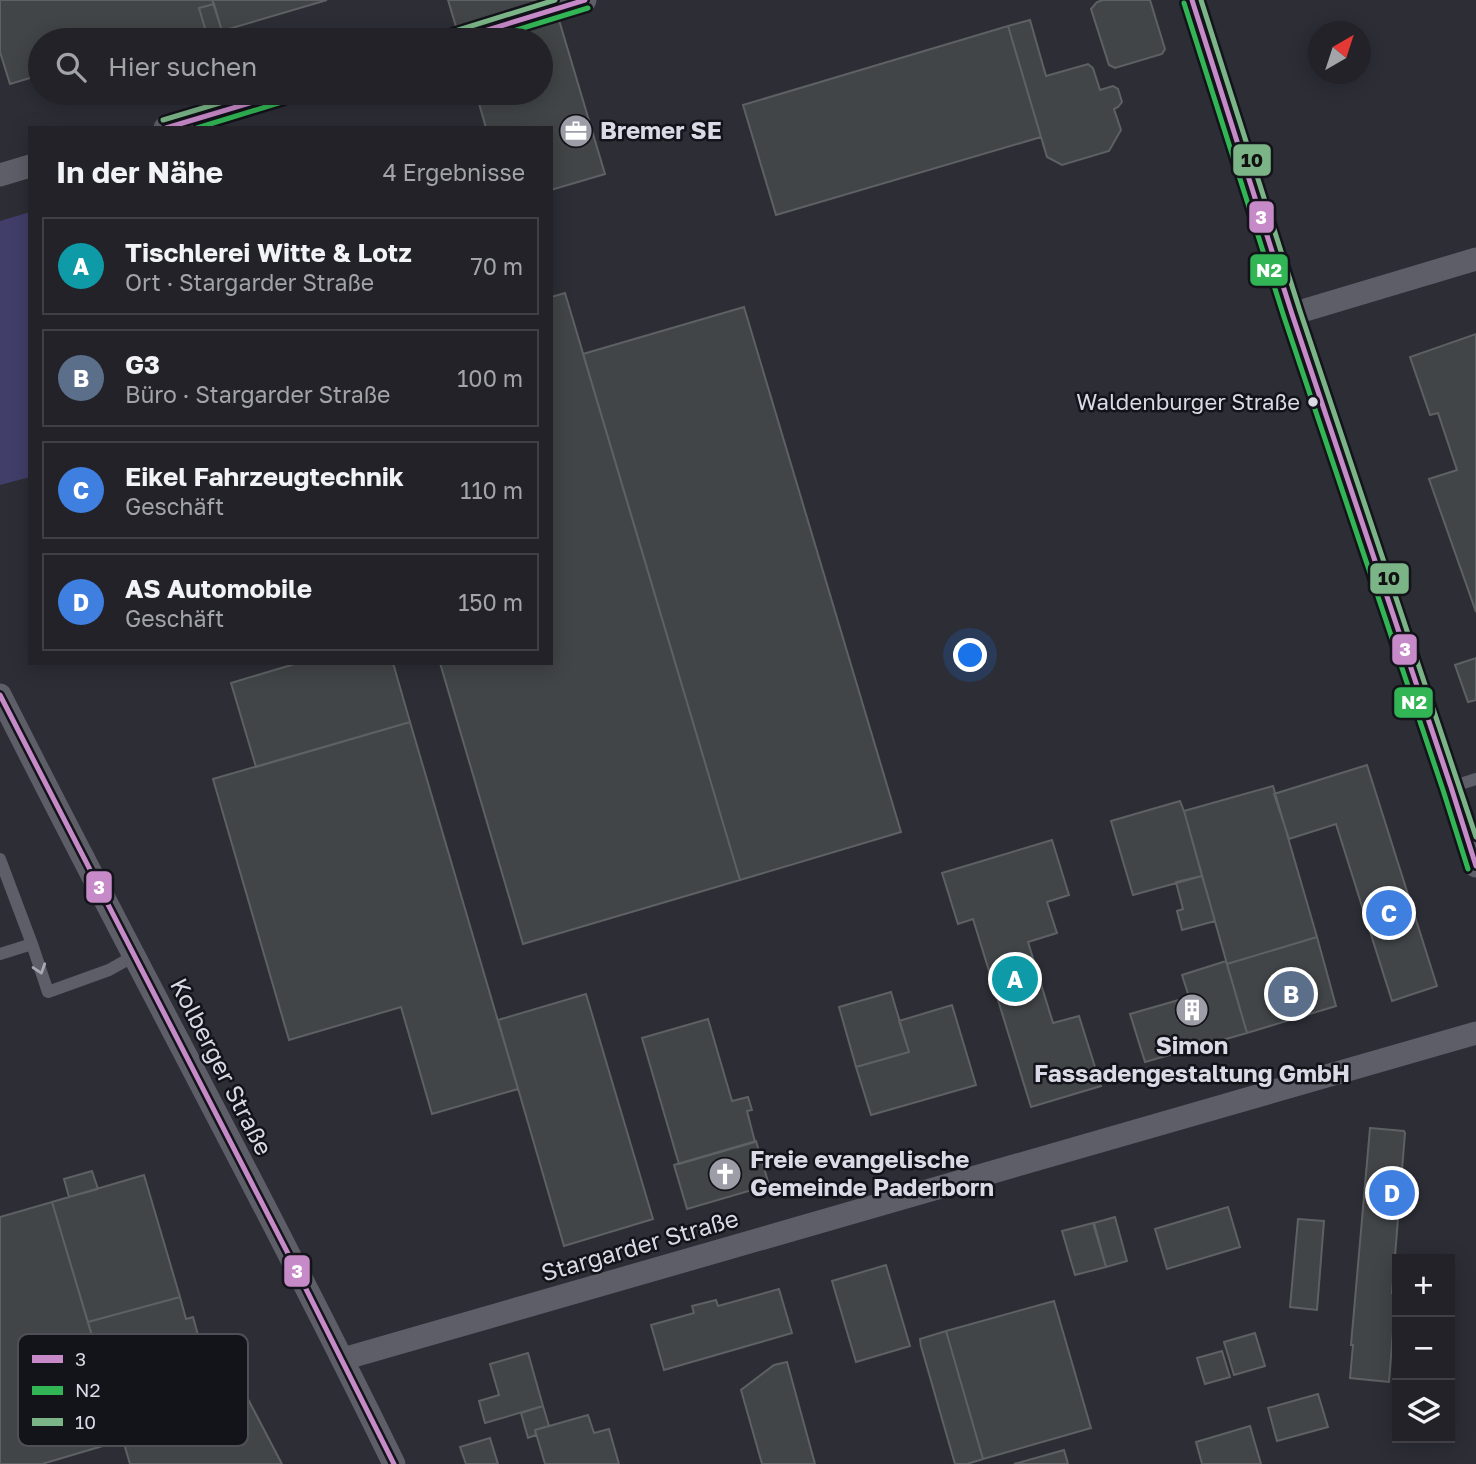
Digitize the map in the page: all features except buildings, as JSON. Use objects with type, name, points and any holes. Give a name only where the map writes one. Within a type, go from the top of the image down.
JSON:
[{"type":"street","points":[[555,9],[585,0]]},
{"type":"street","points":[[1192,0],[1292,314],[1475,858]]},
{"type":"street","points":[[172,126],[243,105]]},
{"type":"street","points":[[0,175],[28,167]]},
{"type":"street","points":[[1292,314],[1476,259]]},
{"type":"street","name":"Kolberger Straße","points":[[0,695],[343,1359],[394,1464]]},
{"type":"street","name":"Stargarder Straße","points":[[343,1359],[1476,1033]]},
{"type":"lane","points":[[1451,787],[1476,779]]},
{"type":"lane","points":[[0,859],[48,992],[109,970],[134,956]]},
{"type":"lane","points":[[0,954],[32,944]]},
{"type":"shaded area","points":[[28,213],[28,478],[0,485],[0,221]]},
{"type":"tunnel","points":[[495,28],[555,9]]},
{"type":"transit line","name":"10","points":[[465,28],[555,0]]},
{"type":"transit line","name":"3","points":[[494,28],[585,0]]},
{"type":"transit line","name":"3","points":[[1192,0],[1292,314],[1476,866]]},
{"type":"transit line","name":"10","points":[[1201,0],[1300,311],[1476,837]]},
{"type":"transit line","name":"N2","points":[[1184,3],[1284,317],[1468,869]]},
{"type":"transit line","name":"N2","points":[[523,28],[588,8]]},
{"type":"transit line","name":"10","points":[[163,120],[213,105]]},
{"type":"transit line","name":"3","points":[[173,126],[243,105]]},
{"type":"transit line","name":"N2","points":[[204,126],[272,105]]},
{"type":"transit line","name":"3","points":[[0,695],[394,1464]]},
{"type":"place","name":"Bremer SE","points":[[576,131]]},
{"type":"place","name":"Waldenburger Straße","points":[[1313,402]]},
{"type":"place","name":"Eikel Fahrzeugtechnik","points":[[1389,913]]},
{"type":"place","name":"Tischlerei Witte & Lotz","points":[[1015,979]]},
{"type":"place","name":"G3","points":[[1291,994]]},
{"type":"place","name":"Simon Fassadengestaltung GmbH","points":[[1192,1010]]},
{"type":"place","name":"Freie evangelische Gemeinde Paderborn","points":[[725,1174]]},
{"type":"place","name":"AS Automobile","points":[[1392,1193]]}]
